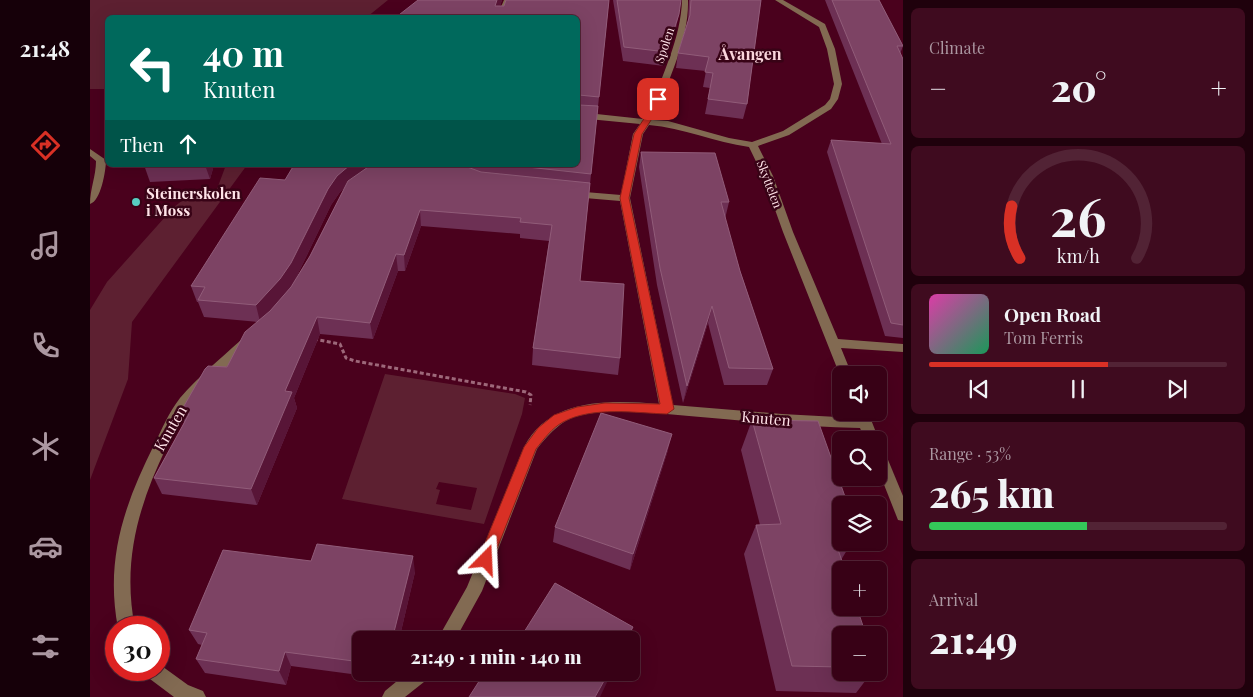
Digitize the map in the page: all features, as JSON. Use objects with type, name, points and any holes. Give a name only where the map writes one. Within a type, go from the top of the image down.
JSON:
[{"type":"street","points":[[500,15],[507,0]]},
{"type":"street","name":"Spolen","points":[[645,122],[653,111],[675,51],[685,16],[685,0]]},
{"type":"street","name":"Skyttelen","points":[[778,0],[822,26],[831,49],[838,92],[828,107],[786,133],[753,145],[770,181],[842,366]]},
{"type":"street","points":[[580,115],[686,128],[728,141],[753,145]]},
{"type":"street","points":[[645,122],[638,134],[625,198],[667,409]]},
{"type":"street","points":[[90,152],[101,160],[101,173],[90,201]]},
{"type":"street","points":[[559,192],[625,198]]},
{"type":"street","name":"Knuten","points":[[126,616],[122,587],[126,531],[153,459],[185,402],[258,333]]},
{"type":"street","points":[[832,344],[903,348]]},
{"type":"street","name":"Knuten","points":[[451,631],[474,591],[531,447],[549,426],[558,419],[577,411],[605,408],[667,409],[790,420],[832,419]]},
{"type":"street","points":[[887,476],[903,515]]},
{"type":"street","points":[[167,681],[183,693],[197,697]]},
{"type":"street","points":[[391,697],[411,681]]},
{"type":"path","points":[[305,338],[340,344],[346,358],[356,361],[526,392],[532,395],[531,413],[549,426]]},
{"type":"shaded area","points":[[90,0],[388,0],[369,15],[105,15],[105,89],[90,89]]},
{"type":"shaded area","points":[[225,167],[246,167],[132,322],[128,379],[90,480],[90,310],[107,282],[174,207],[188,196],[217,189]]},
{"type":"shaded area","points":[[385,374],[515,394],[525,398],[522,414],[484,524],[342,499]],"holes":[[[439,482],[477,488],[471,510],[436,504],[440,490],[436,489]]]},
{"type":"building","points":[[418,0],[497,0],[495,6],[504,6],[506,0],[609,0],[599,97],[580,95],[580,15],[399,15]]},
{"type":"building","points":[[617,0],[681,0],[679,14],[667,52],[624,47]]},
{"type":"building","points":[[691,0],[761,0],[747,104],[708,99],[713,73],[705,72],[709,57],[678,53],[690,15]]},
{"type":"building","points":[[832,0],[879,0],[903,46],[897,46],[903,59],[903,325],[891,323],[831,140],[891,144]]},
{"type":"building","points":[[580,105],[598,106],[591,174],[527,167],[580,167]]},
{"type":"building","points":[[641,152],[715,153],[729,202],[721,202],[740,271],[773,369],[729,368],[712,306],[687,386],[660,268]]},
{"type":"building","points":[[293,167],[348,167],[337,176],[328,189],[291,263],[280,279],[256,305],[198,300],[205,287],[191,286],[260,178],[285,180]]},
{"type":"building","points":[[368,167],[467,167],[481,172],[590,183],[580,281],[624,284],[620,358],[533,348],[552,225],[520,222],[521,218],[420,210],[404,255],[396,254],[370,323],[317,317],[285,391],[292,392],[251,489],[154,478],[189,414],[180,413],[205,369],[208,366],[227,367],[245,332],[270,311],[291,287],[310,256],[348,181]]},
{"type":"building","points":[[601,413],[672,434],[633,554],[555,527]]},
{"type":"building","points":[[752,420],[818,421],[832,460],[832,486],[841,486],[845,496],[832,496],[832,551],[838,551],[842,561],[832,561],[832,616],[860,616],[863,626],[832,626],[832,667],[792,666],[756,525],[781,524]]},
{"type":"building","points":[[317,544],[413,556],[394,631],[352,631],[352,661],[285,652],[279,671],[196,659],[207,633],[189,630],[223,550],[311,561]]},
{"type":"building","points":[[555,583],[633,627],[631,631],[525,631]]},
{"type":"building","points":[[479,681],[604,681],[595,697],[469,697]]},
{"type":"place","name":"Steinerskolen i Moss","points":[[136,202]]},
{"type":"district","name":"Åvangen","points":[[750,53]]},
{"type":"route","points":[[486,560],[503,513],[531,447],[542,432],[558,419],[577,411],[605,408],[667,409],[625,198],[638,134],[653,111],[658,99]]}]
